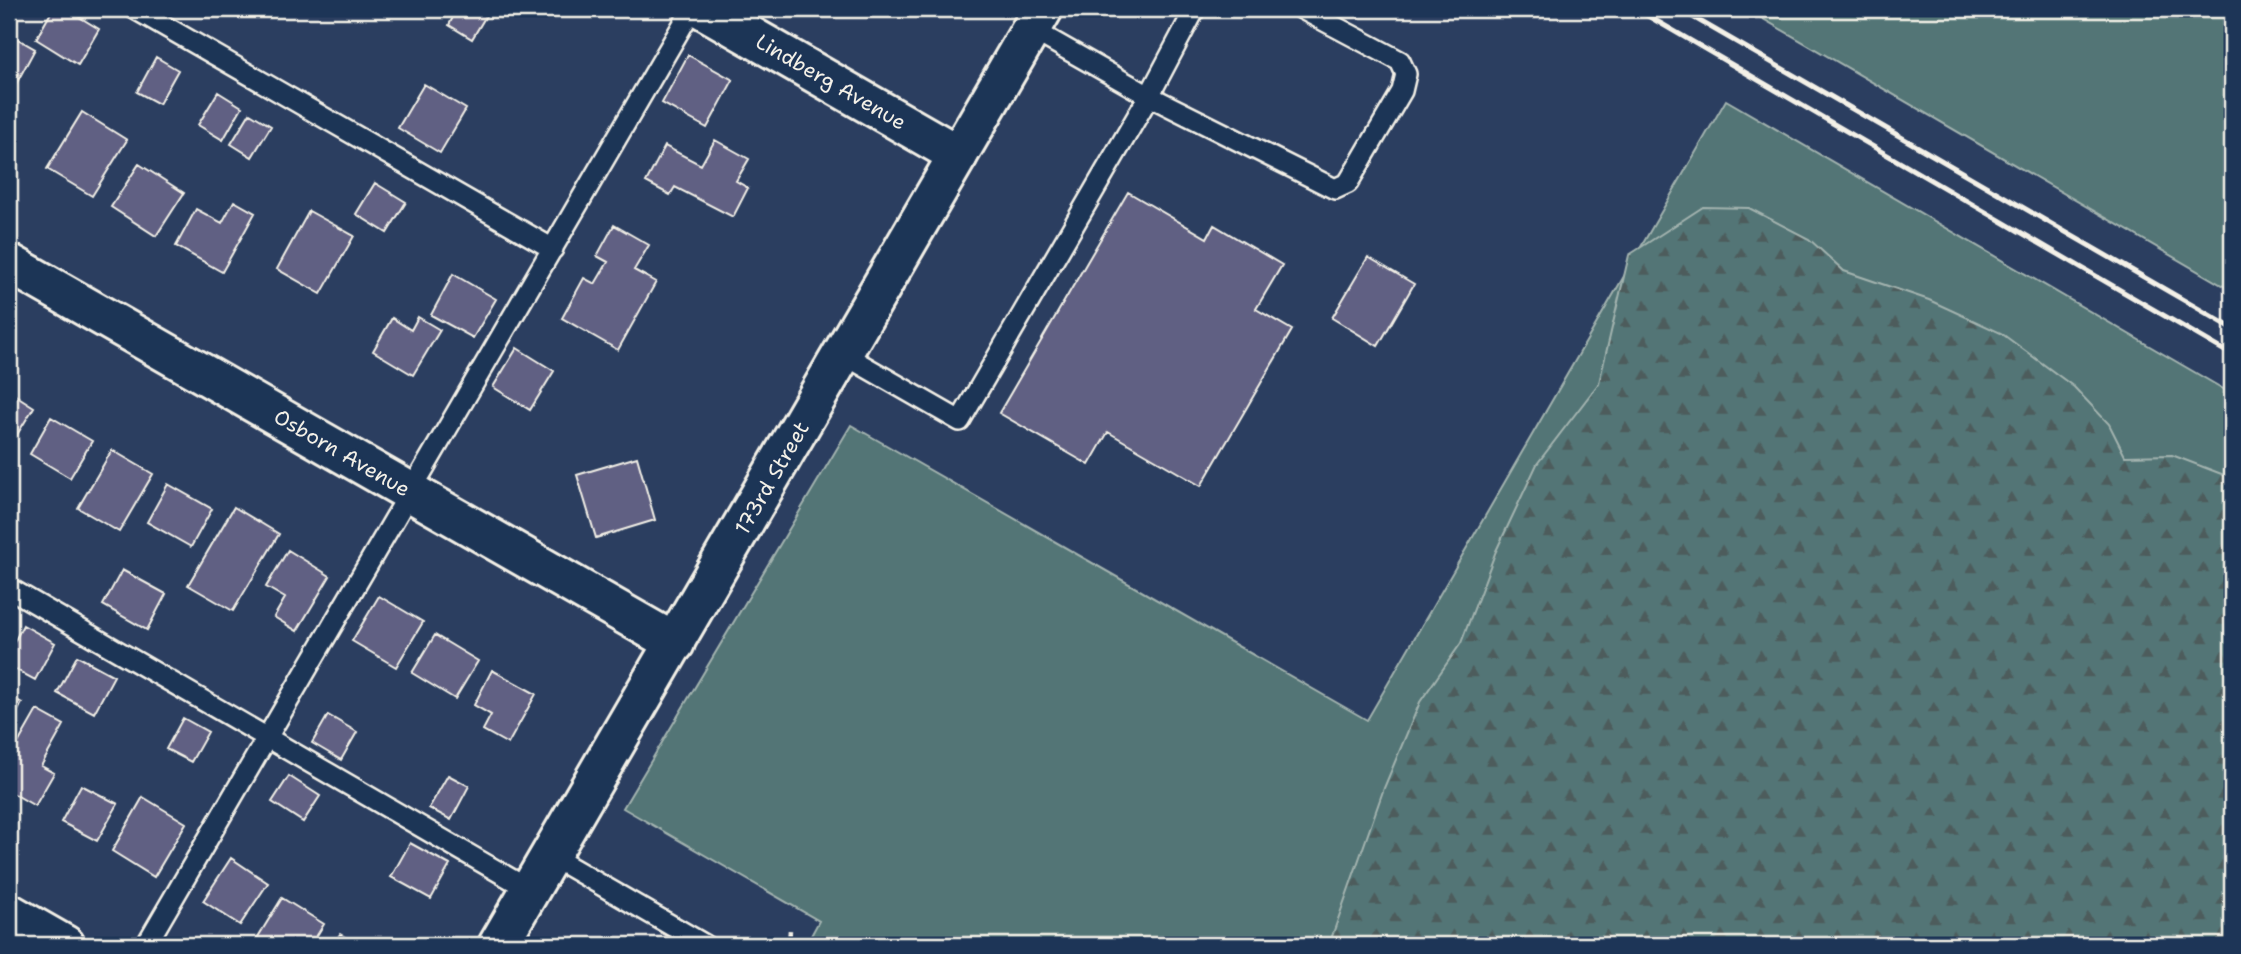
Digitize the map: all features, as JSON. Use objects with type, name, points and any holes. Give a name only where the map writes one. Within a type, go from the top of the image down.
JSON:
[{"type":"street","name":"Lindberg Avenue","points":[[703,9],[958,155]]},
{"type":"street","name":"173rd Street","points":[[498,945],[1037,19]]},
{"type":"street","name":"Osborn Avenue","points":[[9,263],[675,643]]},
{"type":"street","points":[[9,913],[65,945]]},
{"type":"lane","points":[[135,9],[553,249]]},
{"type":"lane","points":[[146,945],[692,9]]},
{"type":"lane","points":[[843,354],[960,421],[1149,96],[1195,9]]},
{"type":"lane","points":[[1037,19],[1149,96],[1335,189],[1348,183],[1402,91],[1406,74],[1400,61],[1302,9]]},
{"type":"lane","points":[[9,589],[530,890]]},
{"type":"lane","points":[[551,856],[705,945]]},
{"type":"path","points":[[789,945],[790,929]]},
{"type":"green space","points":[[1746,9],[2232,9],[2232,291]]},
{"type":"green space","points":[[1726,100],[2232,394],[2232,945],[806,945],[819,921],[623,808],[851,425],[1367,720]]},
{"type":"green space","points":[[1703,207],[1749,208],[1809,239],[1844,271],[1929,300],[2001,333],[2074,387],[2109,424],[2125,456],[2172,455],[2232,478],[2232,945],[1329,945],[1384,788],[1420,702],[1461,643],[1496,551],[1537,464],[1599,383],[1629,255]]},
{"type":"building","points":[[53,9],[66,9],[99,29],[78,65],[36,39]]},
{"type":"building","points":[[438,9],[490,9],[472,39],[449,25],[453,17]]},
{"type":"building","points":[[9,34],[35,49],[9,97]]},
{"type":"building","points":[[688,55],[733,80],[707,128],[662,103]]},
{"type":"building","points":[[156,57],[178,70],[159,104],[137,92]]},
{"type":"building","points":[[424,84],[466,109],[440,153],[398,128]]},
{"type":"building","points":[[218,92],[242,107],[223,140],[198,125]]},
{"type":"building","points":[[82,112],[127,140],[92,196],[47,169]]},
{"type":"building","points":[[250,113],[271,126],[252,157],[231,144]]},
{"type":"building","points":[[715,140],[749,159],[736,181],[748,188],[733,217],[675,187],[670,195],[646,182],[665,146],[701,165]]},
{"type":"building","points":[[139,164],[184,193],[156,236],[111,207]]},
{"type":"building","points":[[375,183],[406,202],[387,233],[356,214]]},
{"type":"building","points":[[1128,192],[1207,238],[1214,225],[1282,265],[1256,309],[1292,330],[1201,486],[1108,432],[1089,465],[999,413]]},
{"type":"building","points":[[234,201],[255,213],[222,272],[176,246],[196,209],[222,223]]},
{"type":"building","points":[[309,211],[354,236],[321,294],[277,269]]},
{"type":"building","points":[[614,225],[649,245],[634,270],[656,282],[618,350],[562,318],[584,278],[595,284],[608,262],[597,256]]},
{"type":"building","points":[[1368,257],[1414,284],[1378,346],[1332,318]]},
{"type":"building","points":[[453,274],[496,299],[473,338],[431,315]]},
{"type":"building","points":[[418,317],[440,330],[413,375],[373,351],[392,318],[411,330]]},
{"type":"building","points":[[517,348],[554,371],[530,410],[493,387]]},
{"type":"building","points":[[9,391],[34,407],[10,446],[9,445]]},
{"type":"building","points":[[51,417],[92,441],[70,478],[30,454]]},
{"type":"building","points":[[112,450],[153,474],[119,532],[78,508]]},
{"type":"building","points":[[637,457],[655,520],[596,538],[577,475]]},
{"type":"building","points":[[168,484],[212,509],[191,547],[147,522]]},
{"type":"building","points":[[234,507],[279,534],[233,611],[188,585]]},
{"type":"building","points":[[288,550],[330,576],[297,631],[274,617],[285,598],[266,587]]},
{"type":"building","points":[[122,570],[166,594],[147,630],[103,605]]},
{"type":"building","points":[[379,596],[423,622],[396,667],[352,641]]},
{"type":"building","points":[[23,625],[55,643],[35,680],[9,666],[9,652]]},
{"type":"building","points":[[435,635],[478,661],[455,699],[412,673]]},
{"type":"building","points":[[77,656],[114,676],[94,713],[57,693]]},
{"type":"building","points":[[492,670],[536,694],[508,744],[483,730],[491,715],[474,705]]},
{"type":"building","points":[[9,696],[22,703],[9,728]]},
{"type":"building","points":[[37,710],[64,725],[41,766],[54,773],[35,806],[9,791],[9,759]]},
{"type":"building","points":[[328,715],[357,732],[341,760],[312,743]]},
{"type":"building","points":[[183,718],[208,732],[191,762],[166,749]]},
{"type":"building","points":[[448,775],[469,786],[451,820],[429,808]]},
{"type":"building","points":[[289,776],[320,796],[303,822],[272,802]]},
{"type":"building","points":[[81,785],[118,804],[97,841],[61,822]]},
{"type":"building","points":[[143,797],[186,823],[154,877],[112,851]]},
{"type":"building","points":[[410,843],[450,865],[431,899],[391,877]]},
{"type":"building","points":[[231,858],[268,883],[240,925],[203,901]]},
{"type":"building","points":[[282,898],[324,924],[311,945],[253,945]]},
{"type":"building","points":[[340,934],[359,945],[333,945]]},
{"type":"railway","points":[[1636,9],[2232,355]]},
{"type":"railway","points":[[1679,9],[2232,328]]}]
